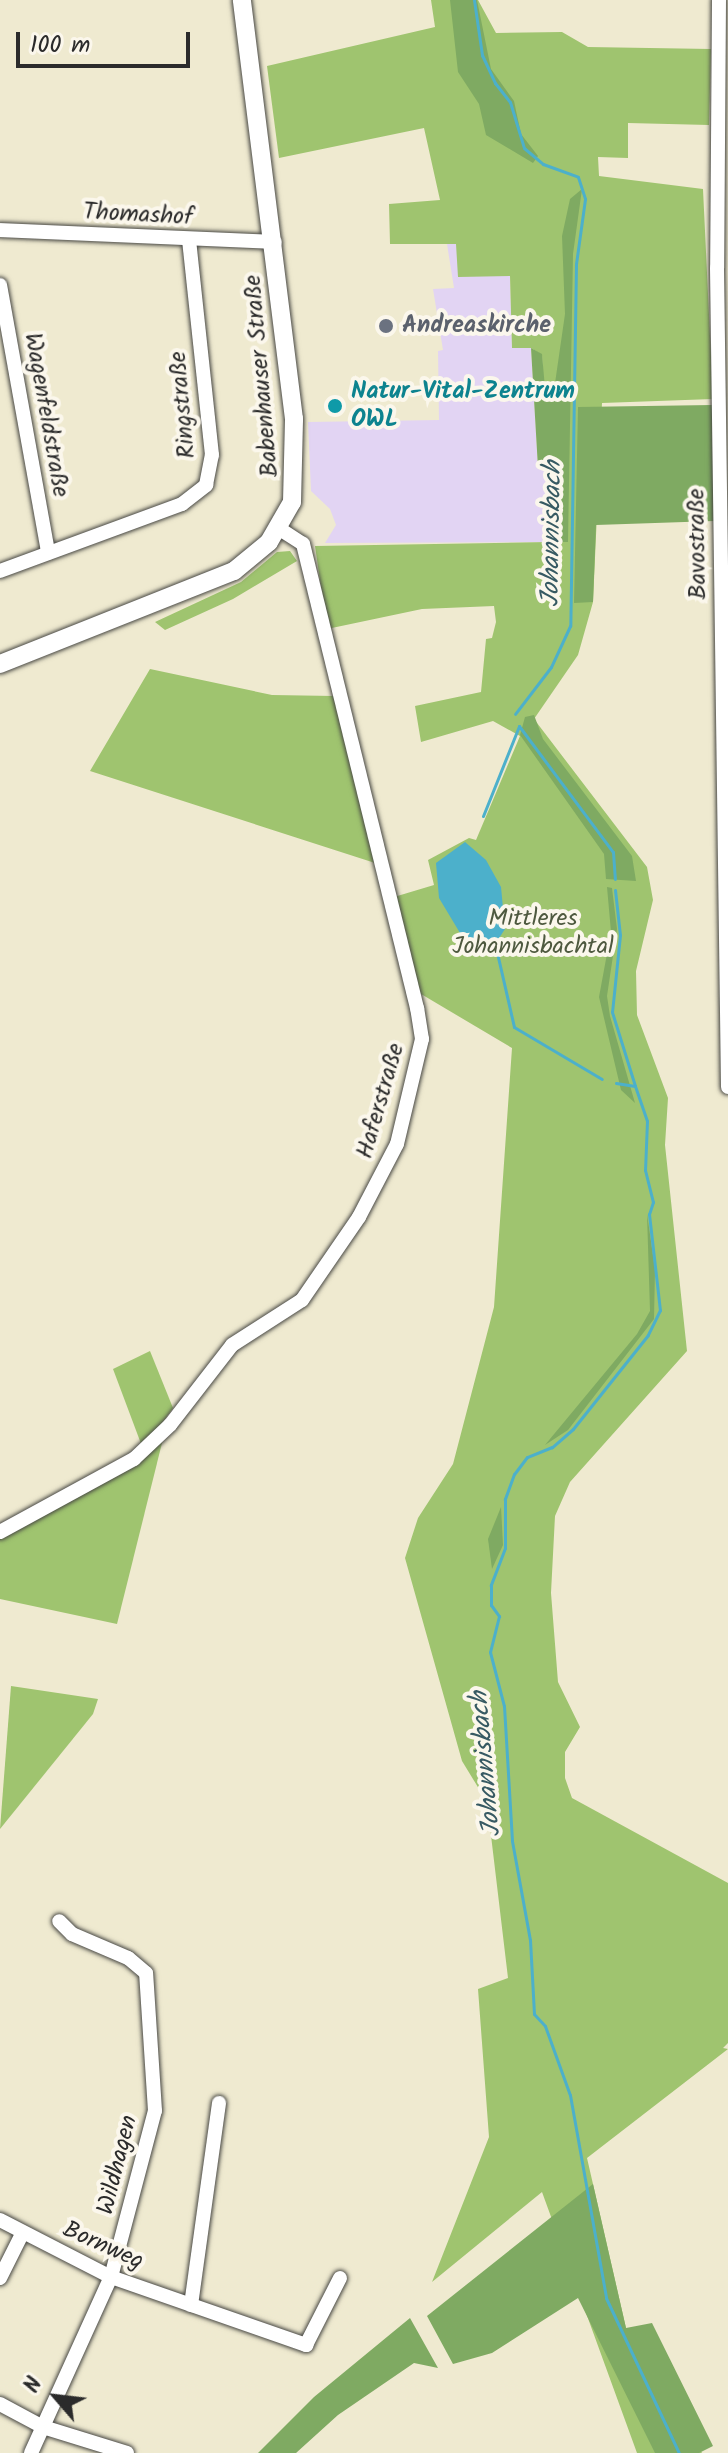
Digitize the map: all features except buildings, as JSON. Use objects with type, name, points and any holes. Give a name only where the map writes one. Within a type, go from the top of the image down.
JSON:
[{"type":"main road","name":"Babenhauser Straße","points":[[0,664],[207,585],[253,557],[280,529],[292,502],[296,455],[275,242],[242,0]]},
{"type":"street","name":"Bavostraße","points":[[719,0],[728,1087]]},
{"type":"street","name":"Thomashof","points":[[0,230],[275,242]]},
{"type":"street","name":"Ringstraße","points":[[0,571],[182,504],[206,485],[212,455],[189,240]]},
{"type":"street","name":"Wagenfeldstraße","points":[[0,285],[48,553]]},
{"type":"street","name":"Haferstraße","points":[[0,1532],[134,1459],[170,1425],[232,1345],[302,1300],[359,1217],[397,1144],[422,1039],[417,1008],[303,544],[280,529]]},
{"type":"street","name":"Wildhagen","points":[[31,2453],[111,2277],[155,2111],[149,1983],[139,1965],[72,1934],[59,1921]]},
{"type":"street","points":[[191,2305],[219,2103]]},
{"type":"street","name":"Bornweg","points":[[0,2220],[111,2277],[306,2345],[340,2278]]},
{"type":"street","points":[[0,2278],[23,2232]]},
{"type":"street","points":[[0,2404],[43,2427],[127,2453]]},
{"type":"shaded area","points":[[509,241],[512,348],[531,348],[538,468],[555,472],[553,542],[325,543],[336,525],[330,509],[311,491],[308,422],[439,420],[438,351],[443,350],[433,289],[454,288],[447,244]]},
{"type":"green space","name":"Mittleres Johannisbachtal","points":[[431,0],[478,0],[496,33],[562,32],[588,47],[711,49],[709,125],[628,123],[628,158],[598,157],[599,176],[703,189],[713,399],[602,403],[593,602],[578,655],[534,719],[647,867],[653,900],[636,971],[637,1015],[668,1098],[665,1145],[687,1351],[570,1482],[555,1516],[551,1593],[558,1682],[580,1727],[565,1752],[565,1778],[572,1798],[728,1883],[728,2043],[723,2048],[728,2049],[587,2158],[626,2328],[702,2453],[637,2453],[542,2192],[432,2282],[489,2137],[478,1989],[508,1978],[487,1802],[462,1761],[405,1558],[418,1518],[453,1464],[494,1307],[512,1048],[416,991],[394,897],[434,885],[428,860],[469,838],[476,840],[520,736],[493,721],[421,742],[415,706],[481,692],[486,639],[492,638],[496,622],[494,606],[422,609],[327,629],[315,546],[550,542],[553,391],[543,384],[542,355],[531,348],[512,348],[510,276],[458,277],[456,244],[390,244],[389,204],[440,200],[424,128],[279,158],[267,66],[435,27]]},
{"type":"green space","points":[[450,0],[477,0],[491,69],[514,101],[521,134],[538,156],[533,163],[486,135],[479,104],[458,72]]},
{"type":"green space","points":[[582,189],[573,254],[568,542],[553,542],[555,472],[538,468],[531,348],[542,354],[545,388],[554,390],[565,314],[562,236],[570,199]]},
{"type":"green space","points":[[712,405],[714,521],[596,525],[593,602],[574,603],[578,407]]},
{"type":"green space","points":[[290,551],[297,561],[233,599],[165,630],[155,622],[241,582],[277,552]]},
{"type":"green space","points":[[150,669],[272,695],[334,696],[375,863],[90,771]]},
{"type":"green space","points":[[534,715],[543,739],[632,856],[636,881],[606,879],[604,854],[520,735],[525,717]]},
{"type":"green space","points":[[607,887],[612,888],[617,929],[607,996],[635,1103],[621,1090],[599,997],[611,932]]},
{"type":"green space","points":[[647,1214],[655,1269],[654,1319],[568,1430],[545,1445],[637,1334],[650,1311]]},
{"type":"green space","points":[[150,1351],[173,1408],[143,1449],[113,1369]]},
{"type":"green space","points":[[163,1439],[117,1624],[0,1599],[0,1537]]},
{"type":"green space","points":[[501,1507],[503,1545],[492,1569],[488,1539]]},
{"type":"green space","points":[[11,1686],[98,1699],[93,1714],[0,1829]]},
{"type":"green space","points":[[593,2184],[626,2328],[652,2323],[713,2446],[699,2453],[655,2453],[578,2298],[492,2353],[453,2364],[427,2316]]},
{"type":"green space","points":[[410,2318],[438,2368],[414,2363],[338,2415],[296,2453],[258,2453],[314,2397]]},
{"type":"water","points":[[465,842],[486,860],[501,887],[505,929],[492,949],[463,938],[439,898],[436,863]]},
{"type":"waterway","name":"Johannisbach","points":[[474,0],[482,55],[495,83],[510,102],[524,148],[543,164],[578,177],[585,199],[576,264],[570,626],[551,667],[515,714]]},
{"type":"waterway","points":[[519,726],[613,852],[615,879]]},
{"type":"waterway","name":"Johannisbach","points":[[483,816],[519,726]]},
{"type":"waterway","points":[[615,890],[620,935],[612,1012],[635,1086]]},
{"type":"waterway","name":"Johannisbach","points":[[495,944],[514,1027],[602,1079]]},
{"type":"waterway","name":"Johannisbach","points":[[616,1083],[635,1086],[647,1121],[645,1170],[653,1202],[649,1214],[660,1310],[648,1335],[573,1429],[552,1447],[527,1457],[514,1474],[505,1499],[505,1548],[491,1585],[491,1605],[499,1616],[490,1652],[504,1706],[512,1841],[530,1940],[534,2014],[545,2026],[570,2095],[606,2298],[679,2453]]},
{"type":"place","name":"Andreaskirche","points":[[386,326]]},
{"type":"place","name":"Natur-Vital-Zentrum OWL","points":[[335,406]]}]
